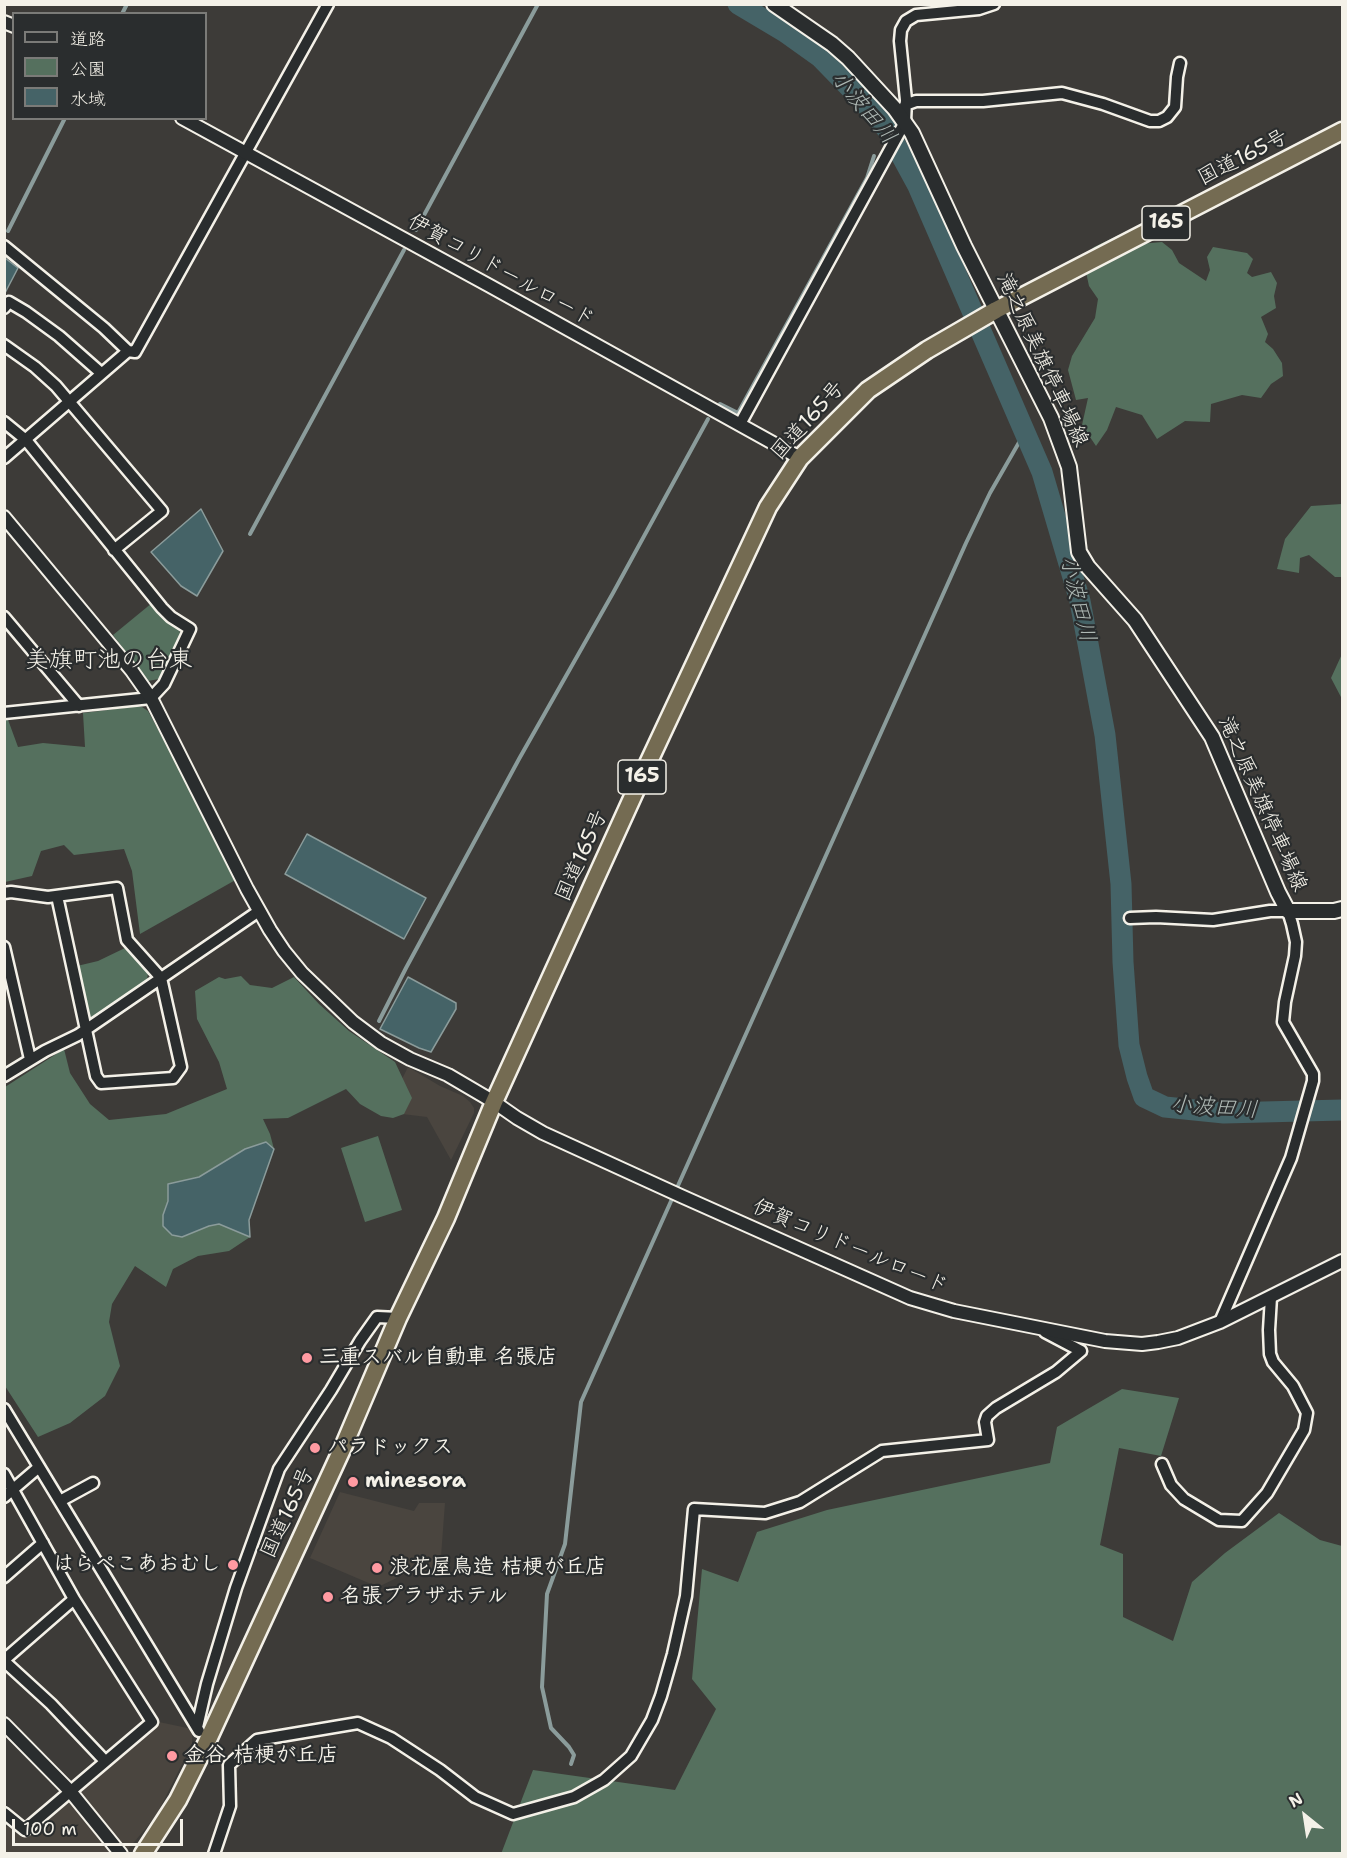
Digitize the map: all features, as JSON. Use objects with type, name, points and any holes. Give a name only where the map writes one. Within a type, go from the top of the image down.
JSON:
[{"type":"highway","name":"国道165号","points":[[143,1854],[178,1800],[206,1744],[344,1445],[398,1318],[446,1218],[494,1102],[644,772],[768,507],[800,458],[868,390],[973,323],[1342,131]]},
{"type":"main road","name":"滝之原美旗停車場線","points":[[774,4],[832,44],[864,75],[901,128],[912,133],[992,312],[1050,418],[1070,467],[1079,552],[1088,567],[1149,639],[1212,738],[1288,911],[1342,909]]},
{"type":"street","points":[[4,246],[112,334],[128,351],[135,352],[328,4]]},
{"type":"street","points":[[740,424],[901,128],[905,105],[900,41],[901,30],[906,21],[916,15],[979,9],[994,4]]},
{"type":"street","points":[[905,105],[916,101],[983,101],[1062,93],[1150,121],[1159,121],[1167,117],[1175,107],[1180,63]]},
{"type":"street","name":"伊賀コリドールロード","points":[[186,120],[800,458]]},
{"type":"street","points":[[4,308],[9,302],[26,312],[59,336],[101,373]]},
{"type":"street","points":[[4,345],[35,367],[70,401],[162,512],[114,550]]},
{"type":"street","points":[[4,458],[128,351]]},
{"type":"street","points":[[4,422],[26,440],[162,608],[190,629],[164,684],[151,698],[4,713]]},
{"type":"street","name":"伊賀コリドールロード","points":[[4,517],[132,671],[151,698],[259,911],[284,951],[302,973],[353,1023],[374,1038],[410,1059],[448,1075],[543,1133],[910,1298],[954,1311],[1105,1341],[1142,1344],[1178,1338],[1220,1323],[1342,1261]]},
{"type":"street","points":[[4,617],[79,706]]},
{"type":"street","points":[[4,893],[48,897],[117,888],[127,940],[160,978],[181,1067],[173,1078],[101,1083],[96,1076],[57,896]]},
{"type":"street","points":[[4,1076],[30,1059],[86,1030],[259,911]]},
{"type":"street","points":[[1130,918],[1212,920],[1288,911],[1296,942],[1284,1002],[1283,1022],[1313,1074],[1313,1082],[1284,1175],[1220,1323]]},
{"type":"street","points":[[4,947],[30,1059]]},
{"type":"street","points":[[1162,1464],[1171,1485],[1184,1499],[1219,1520],[1242,1521],[1267,1493],[1304,1430],[1307,1413],[1293,1386],[1273,1362],[1270,1354],[1271,1297]]},
{"type":"street","points":[[197,1727],[207,1684],[233,1598],[279,1469],[377,1317],[398,1318]]},
{"type":"street","points":[[214,1854],[230,1806],[229,1765],[257,1740],[358,1723],[391,1738],[440,1770],[475,1797],[513,1814],[574,1797],[604,1780],[632,1756],[652,1720],[661,1696],[686,1596],[694,1509],[765,1513],[800,1502],[882,1451],[988,1440],[985,1422],[987,1416],[996,1408],[1056,1372],[1081,1351],[1036,1327]]},
{"type":"street","points":[[4,1409],[97,1559],[206,1744]]},
{"type":"street","points":[[9,1493],[39,1467]]},
{"type":"street","points":[[4,1474],[9,1493],[43,1544],[74,1599],[152,1722],[25,1830],[4,1813]]},
{"type":"street","points":[[60,1501],[93,1483]]},
{"type":"street","points":[[4,1577],[43,1544]]},
{"type":"street","points":[[97,1559],[109,1557]]},
{"type":"street","points":[[74,1599],[4,1660],[51,1704],[105,1761]]},
{"type":"street","points":[[4,1724],[70,1791],[121,1854]]},
{"type":"shaded area","points":[[408,1067],[440,1086],[463,1096],[474,1108],[474,1113],[451,1160],[427,1117],[402,1114],[411,1098],[402,1079]]},
{"type":"shaded area","points":[[340,1492],[414,1511],[419,1503],[445,1503],[440,1570],[409,1572],[378,1587],[310,1558]]},
{"type":"shaded area","points":[[159,1722],[192,1729],[192,1744],[156,1816],[125,1853],[5,1854],[5,1827],[11,1826],[25,1835]]},
{"type":"green space","points":[[1119,235],[1140,244],[1162,242],[1172,250],[1179,263],[1206,281],[1210,270],[1207,257],[1213,247],[1247,253],[1253,259],[1247,273],[1252,277],[1271,272],[1277,283],[1274,296],[1276,308],[1261,317],[1268,334],[1265,342],[1273,349],[1282,363],[1283,376],[1271,384],[1261,398],[1242,395],[1211,404],[1210,422],[1185,421],[1157,439],[1142,415],[1116,407],[1107,430],[1096,446],[1082,425],[1088,398],[1076,400],[1068,370],[1072,356],[1095,318],[1098,299],[1089,286],[1083,258],[1094,247]]},
{"type":"green space","points":[[1342,504],[1342,577],[1335,577],[1309,555],[1300,558],[1299,573],[1277,569],[1285,539],[1311,506]]},
{"type":"green space","points":[[152,603],[179,630],[181,636],[159,679],[148,681],[113,635]]},
{"type":"green space","points":[[1342,654],[1342,699],[1331,678]]},
{"type":"green space","points":[[142,707],[148,711],[239,878],[140,934],[132,871],[124,849],[74,855],[64,845],[41,851],[32,876],[5,882],[5,718],[7,717],[18,747],[43,743],[85,747],[83,713]]},
{"type":"green space","points":[[125,948],[148,972],[147,981],[91,1020],[87,1017],[77,966],[98,961]]},
{"type":"green space","points":[[241,976],[250,985],[272,988],[294,977],[349,1031],[395,1062],[412,1098],[404,1114],[393,1118],[381,1116],[360,1104],[346,1089],[288,1118],[263,1119],[274,1149],[266,1142],[245,1149],[199,1177],[168,1184],[168,1201],[163,1215],[182,1237],[219,1224],[250,1237],[229,1251],[198,1256],[173,1269],[166,1287],[135,1266],[112,1304],[109,1322],[120,1366],[105,1396],[70,1423],[38,1437],[5,1386],[5,1087],[64,1049],[70,1073],[90,1104],[109,1120],[166,1114],[227,1089],[219,1062],[197,1019],[195,991],[219,977],[225,979]]},
{"type":"green space","points":[[378,1136],[402,1210],[365,1222],[341,1148]]},
{"type":"green space","points":[[1122,1389],[1179,1398],[1161,1456],[1119,1448],[1100,1545],[1123,1554],[1123,1617],[1173,1641],[1192,1582],[1225,1553],[1279,1513],[1320,1540],[1342,1546],[1342,1853],[501,1854],[533,1770],[675,1790],[716,1709],[692,1679],[702,1569],[738,1582],[757,1532],[827,1510],[1050,1463],[1057,1427]]},
{"type":"water","points":[[5,258],[18,268],[5,293]]},
{"type":"water","points":[[201,509],[223,551],[197,596],[181,586],[151,552]]},
{"type":"water","points":[[307,834],[426,898],[404,939],[285,874]]},
{"type":"water","points":[[408,977],[456,1003],[456,1009],[431,1052],[380,1029]]},
{"type":"water","points":[[266,1142],[274,1149],[249,1220],[250,1237],[219,1224],[182,1237],[172,1235],[163,1226],[163,1215],[168,1201],[168,1184],[199,1177],[245,1149]]},
{"type":"waterway","points":[[123,12],[127,4]]},
{"type":"waterway","points":[[416,230],[538,4]]},
{"type":"waterway","name":"小波田川","points":[[738,4],[785,32],[820,57],[887,129],[918,186],[1042,472],[1080,601],[1105,735],[1121,884],[1123,962],[1129,1045],[1144,1097],[1165,1107],[1224,1113],[1342,1110]]},
{"type":"waterway","points":[[8,231],[64,120]]},
{"type":"waterway","points":[[720,404],[738,413],[867,178],[874,156]]},
{"type":"waterway","points":[[250,534],[404,250]]},
{"type":"waterway","points":[[379,1021],[519,759],[708,419]]},
{"type":"waterway","points":[[571,1764],[574,1755],[551,1728],[542,1687],[547,1594],[565,1544],[581,1402],[966,543],[990,493],[1025,432]]},
{"type":"place","name":"三重スバル自動車 名張店","points":[[307,1358]]},
{"type":"place","name":"パラドックス","points":[[315,1448]]},
{"type":"place","name":"minesora","points":[[353,1482]]},
{"type":"place","name":"はらぺこあおむし","points":[[233,1565]]},
{"type":"place","name":"浪花屋鳥造 桔梗が丘店","points":[[377,1568]]},
{"type":"place","name":"名張プラザホテル","points":[[328,1597]]},
{"type":"place","name":"金谷 桔梗が丘店","points":[[172,1756]]},
{"type":"district","name":"美旗町池の台東","points":[[109,661]]}]
